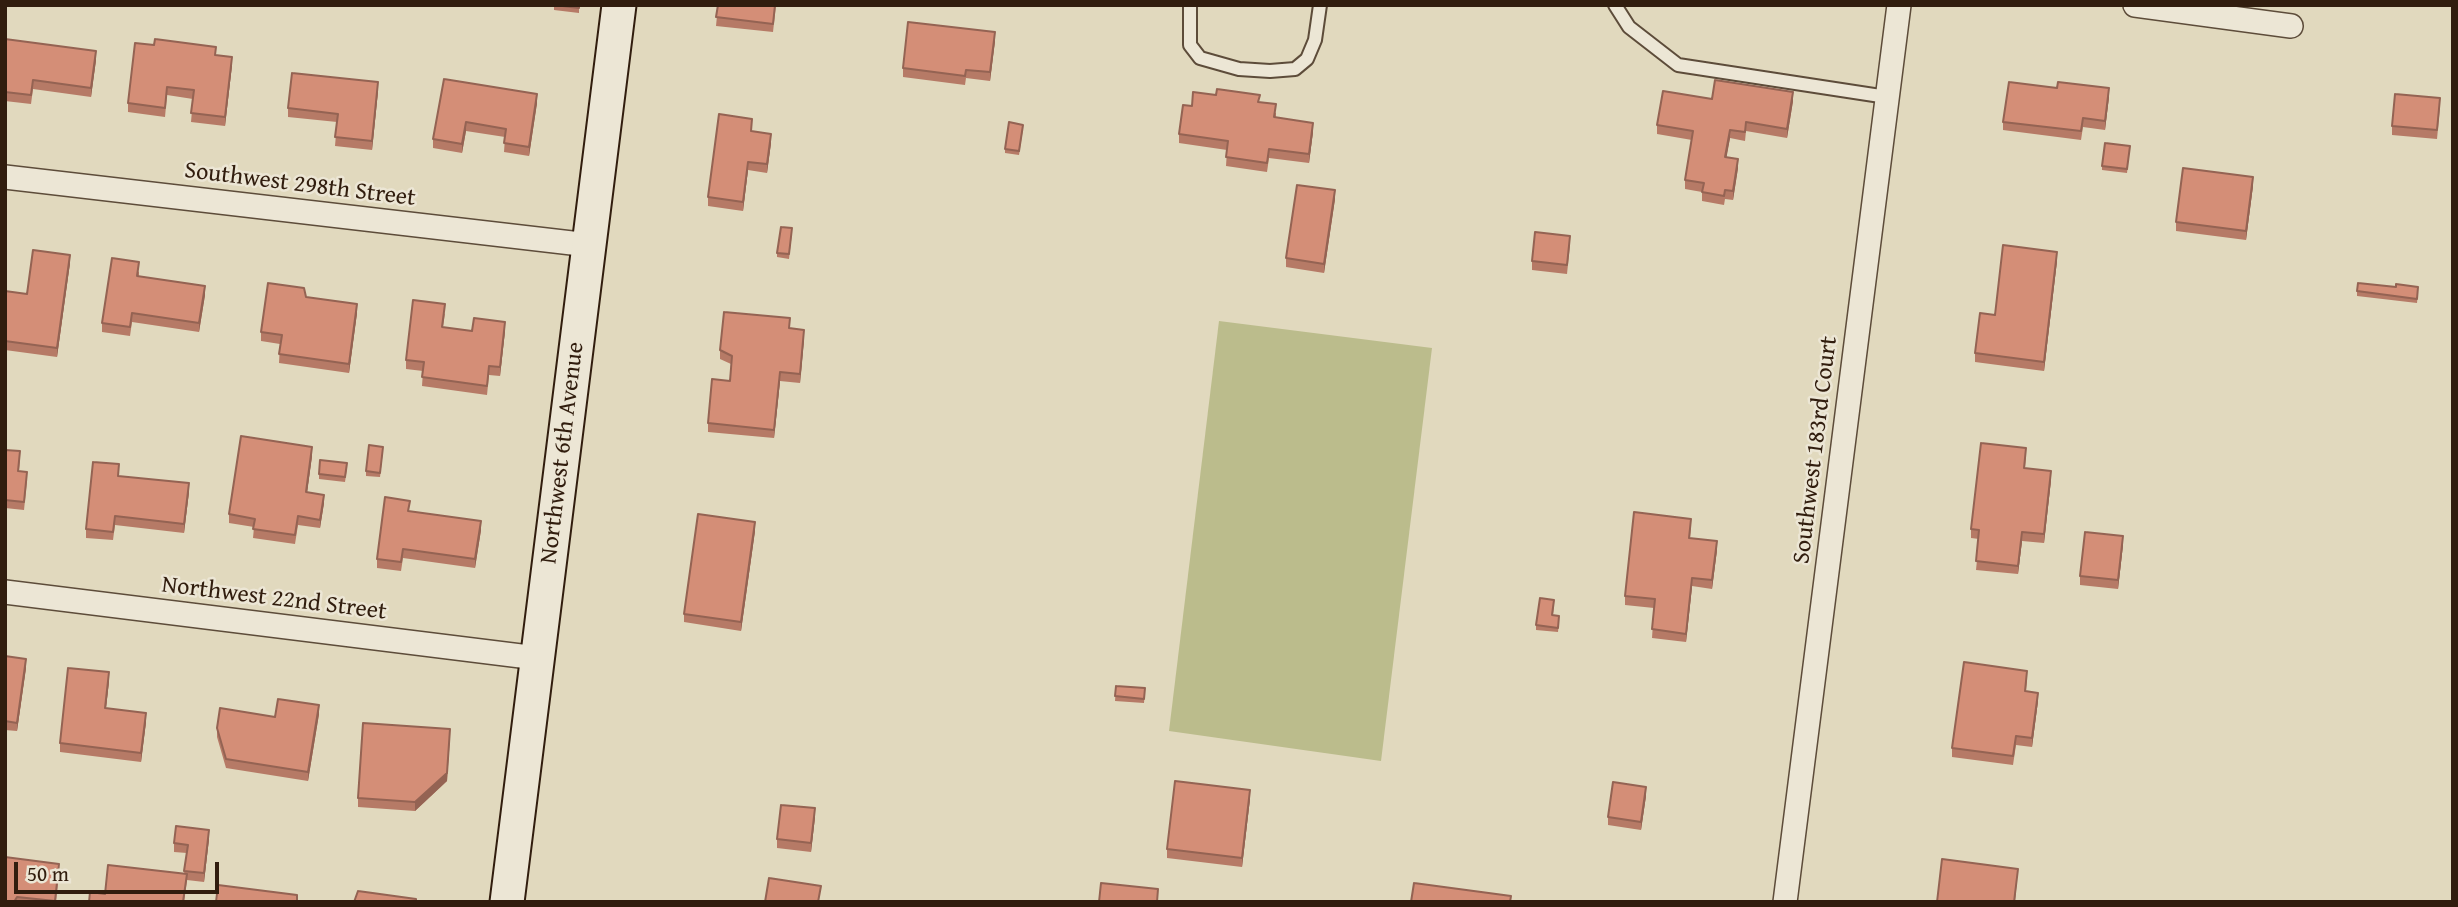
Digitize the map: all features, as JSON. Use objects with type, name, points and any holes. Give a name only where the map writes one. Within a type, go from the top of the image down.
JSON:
[{"type":"street","name":"Northwest 6th Avenue","points":[[508,902],[619,5]]},
{"type":"street","name":"Southwest 183rd Court","points":[[1785,902],[1899,5]]},
{"type":"street","points":[[2135,5],[2291,26]]},
{"type":"street","name":"Southwest 298th Street","points":[[5,177],[589,246]]},
{"type":"street","name":"Northwest 22nd Street","points":[[5,592],[537,658]]},
{"type":"lane","points":[[1190,5],[1190,45],[1200,58],[1239,69],[1270,71],[1295,68],[1307,59],[1315,40],[1320,5]]},
{"type":"lane","points":[[1615,5],[1629,27],[1678,65],[1887,97]]},
{"type":"green space","points":[[1219,321],[1432,348],[1381,761],[1169,731]]},
{"type":"building","points":[[554,5],[579,5],[579,8]]},
{"type":"building","points":[[718,5],[775,5],[773,24],[716,17]]},
{"type":"building","points":[[908,22],[995,32],[990,72],[966,70],[965,76],[903,68]]},
{"type":"building","points":[[5,39],[96,51],[91,88],[33,80],[31,95],[5,92]]},
{"type":"building","points":[[155,39],[216,47],[215,55],[232,57],[225,117],[191,113],[194,90],[167,87],[165,108],[128,103],[135,43],[154,45]]},
{"type":"building","points":[[292,73],[378,82],[372,141],[335,137],[338,114],[288,108]]},
{"type":"building","points":[[444,79],[537,94],[529,147],[504,143],[506,129],[466,122],[462,144],[433,139]]},
{"type":"building","points":[[1715,80],[1793,92],[1787,129],[1746,122],[1745,132],[1730,130],[1725,157],[1738,159],[1733,191],[1725,190],[1724,196],[1702,192],[1704,183],[1685,180],[1693,131],[1657,125],[1663,91],[1712,99]]},
{"type":"building","points":[[2009,82],[2057,88],[2058,82],[2109,88],[2105,121],[2083,118],[2081,131],[2003,122]]},
{"type":"building","points":[[1217,89],[1260,95],[1258,102],[1276,104],[1274,117],[1313,123],[1309,154],[1269,149],[1267,163],[1226,157],[1228,141],[1179,134],[1183,105],[1192,106],[1193,92],[1216,95]]},
{"type":"building","points":[[2395,94],[2440,98],[2437,130],[2392,126]]},
{"type":"building","points":[[719,114],[752,119],[751,131],[771,134],[767,164],[748,162],[743,202],[708,197]]},
{"type":"building","points":[[1009,122],[1023,125],[1019,151],[1005,149]]},
{"type":"building","points":[[2105,143],[2130,146],[2127,169],[2102,166]]},
{"type":"building","points":[[2183,168],[2253,177],[2246,231],[2176,222]]},
{"type":"building","points":[[1297,185],[1335,190],[1324,264],[1286,258]]},
{"type":"building","points":[[781,227],[792,228],[789,254],[777,253]]},
{"type":"building","points":[[1535,232],[1570,236],[1567,265],[1532,261]]},
{"type":"building","points":[[2003,245],[2057,252],[2044,362],[1975,353],[1980,313],[1995,315]]},
{"type":"building","points":[[33,250],[70,255],[57,348],[5,341],[5,291],[27,294]]},
{"type":"building","points":[[112,258],[139,262],[137,276],[205,286],[199,323],[132,313],[130,327],[102,323]]},
{"type":"building","points":[[268,283],[304,288],[306,297],[357,304],[349,364],[279,354],[282,335],[261,332]]},
{"type":"building","points":[[2358,283],[2418,287],[2417,299],[2357,291]]},
{"type":"building","points":[[413,300],[445,304],[442,327],[472,331],[474,318],[505,322],[500,367],[489,366],[487,386],[422,377],[424,362],[406,360]]},
{"type":"building","points":[[724,312],[790,318],[789,328],[804,330],[800,374],[780,372],[774,430],[708,423],[712,379],[730,381],[732,356],[720,350]]},
{"type":"building","points":[[241,436],[312,447],[306,492],[324,495],[320,520],[298,516],[295,535],[253,529],[255,519],[229,514]]},
{"type":"building","points":[[1981,443],[2026,448],[2024,468],[2051,471],[2044,534],[2022,532],[2018,566],[1976,561],[1979,530],[1971,529]]},
{"type":"building","points":[[369,445],[383,447],[380,473],[366,471]]},
{"type":"building","points":[[5,450],[20,451],[18,471],[27,472],[24,502],[5,500]]},
{"type":"building","points":[[320,460],[347,463],[345,477],[319,474]]},
{"type":"building","points":[[93,462],[119,464],[118,476],[189,483],[184,524],[115,516],[113,532],[86,529]]},
{"type":"building","points":[[385,497],[410,501],[408,511],[481,521],[475,559],[403,549],[401,562],[377,559]]},
{"type":"building","points":[[1634,512],[1691,519],[1689,538],[1717,541],[1712,580],[1692,578],[1686,634],[1652,629],[1655,599],[1625,596]]},
{"type":"building","points":[[698,514],[755,522],[741,622],[684,614]]},
{"type":"building","points":[[2085,532],[2123,536],[2118,580],[2080,576]]},
{"type":"building","points":[[1540,598],[1554,600],[1552,615],[1559,616],[1558,628],[1536,625]]},
{"type":"building","points":[[5,656],[26,659],[17,723],[5,721]]},
{"type":"building","points":[[1964,662],[2027,671],[2025,691],[2038,693],[2032,738],[2016,736],[2013,756],[1952,748]]},
{"type":"building","points":[[68,668],[109,672],[105,708],[146,713],[141,753],[60,743]]},
{"type":"building","points":[[1116,686],[1145,688],[1144,699],[1115,696]]},
{"type":"building","points":[[278,699],[319,705],[308,772],[226,759],[217,728],[220,708],[275,717]]},
{"type":"building","points":[[363,723],[450,729],[447,773],[415,802],[358,798]]},
{"type":"building","points":[[1175,781],[1250,790],[1242,858],[1167,849]]},
{"type":"building","points":[[1613,782],[1646,787],[1641,822],[1608,817]]},
{"type":"building","points":[[781,805],[815,808],[811,843],[777,839]]},
{"type":"building","points":[[176,826],[209,830],[204,873],[184,871],[188,845],[174,843]]},
{"type":"building","points":[[5,857],[59,864],[55,901],[17,897],[14,902],[5,902]]},
{"type":"building","points":[[1942,859],[2018,869],[2014,902],[1937,902]]},
{"type":"building","points":[[108,865],[187,874],[183,902],[89,902],[90,892],[105,894]]},
{"type":"building","points":[[769,878],[821,886],[818,902],[765,902]]},
{"type":"building","points":[[1101,883],[1158,889],[1157,902],[1099,902]]},
{"type":"building","points":[[1414,883],[1511,896],[1510,902],[1411,902]]},
{"type":"building","points":[[218,885],[297,895],[297,902],[216,902]]},
{"type":"building","points":[[358,891],[416,899],[416,902],[354,902]]}]
